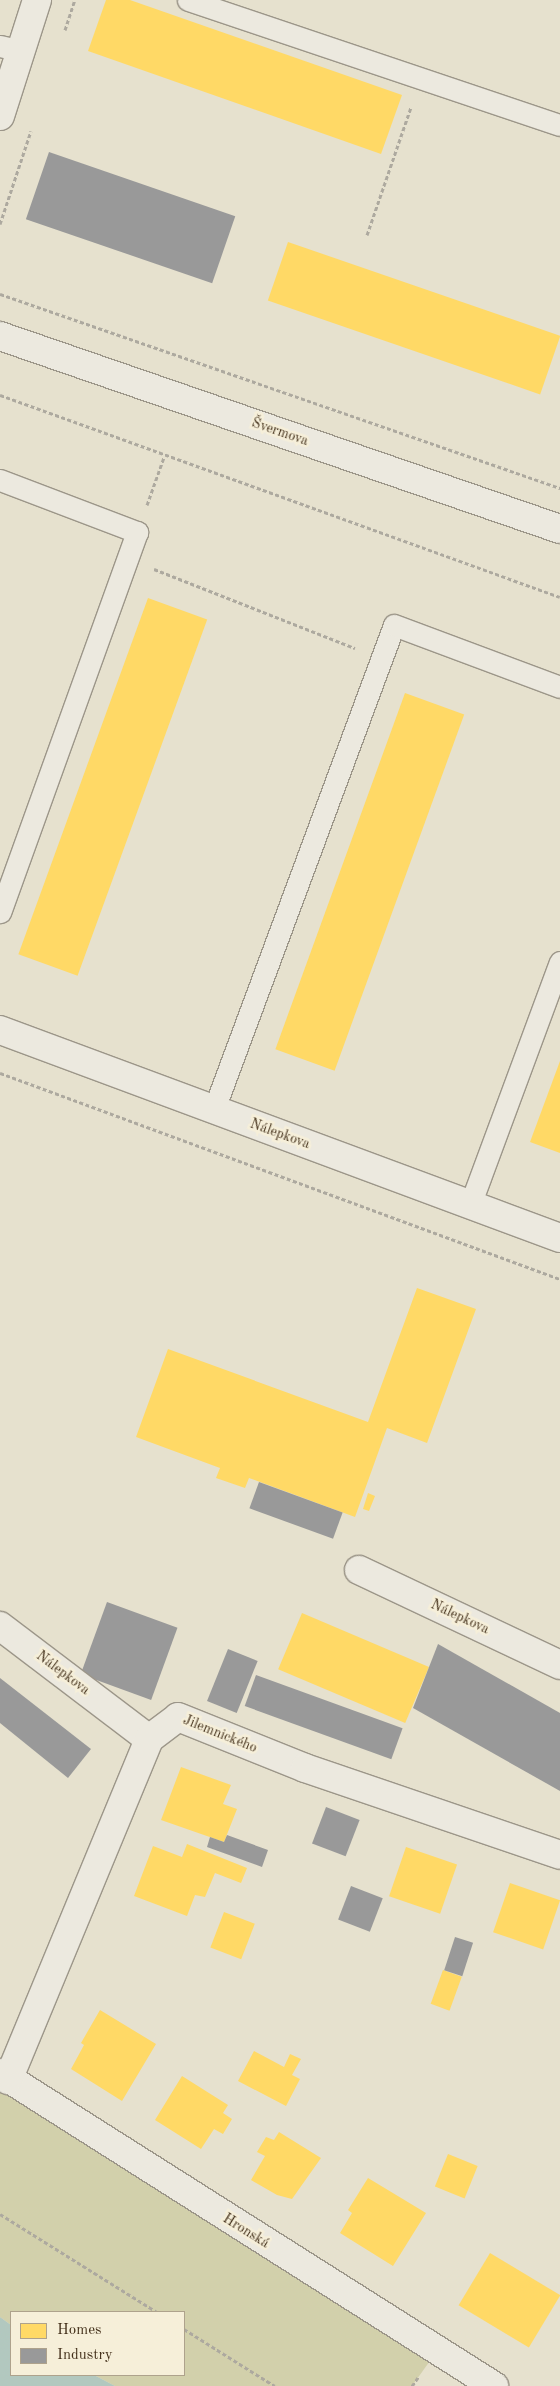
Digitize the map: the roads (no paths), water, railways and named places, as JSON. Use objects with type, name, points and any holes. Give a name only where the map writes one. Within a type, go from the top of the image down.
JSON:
[{"type":"street","points":[[0,116],[11,49],[37,0]]},
{"type":"street","name":"Švermova","points":[[0,336],[560,529]]},
{"type":"street","name":"Nálepkova","points":[[0,1030],[560,1238]]},
{"type":"street","name":"Nálepkova","points":[[359,1570],[560,1665]]},
{"type":"street","name":"Nálepkova","points":[[0,1626],[149,1739]]},
{"type":"street","name":"Jilemnického","points":[[149,1739],[178,1717],[305,1768],[560,1855]]},
{"type":"street","points":[[4,2077],[149,1739]]},
{"type":"street","name":"Hronská","points":[[4,2077],[494,2386]]},
{"type":"lane","points":[[188,0],[560,125]]},
{"type":"lane","points":[[0,480],[138,532],[0,912]]},
{"type":"lane","points":[[214,1109],[394,625],[560,688]]},
{"type":"lane","points":[[470,1205],[560,962]]}]
